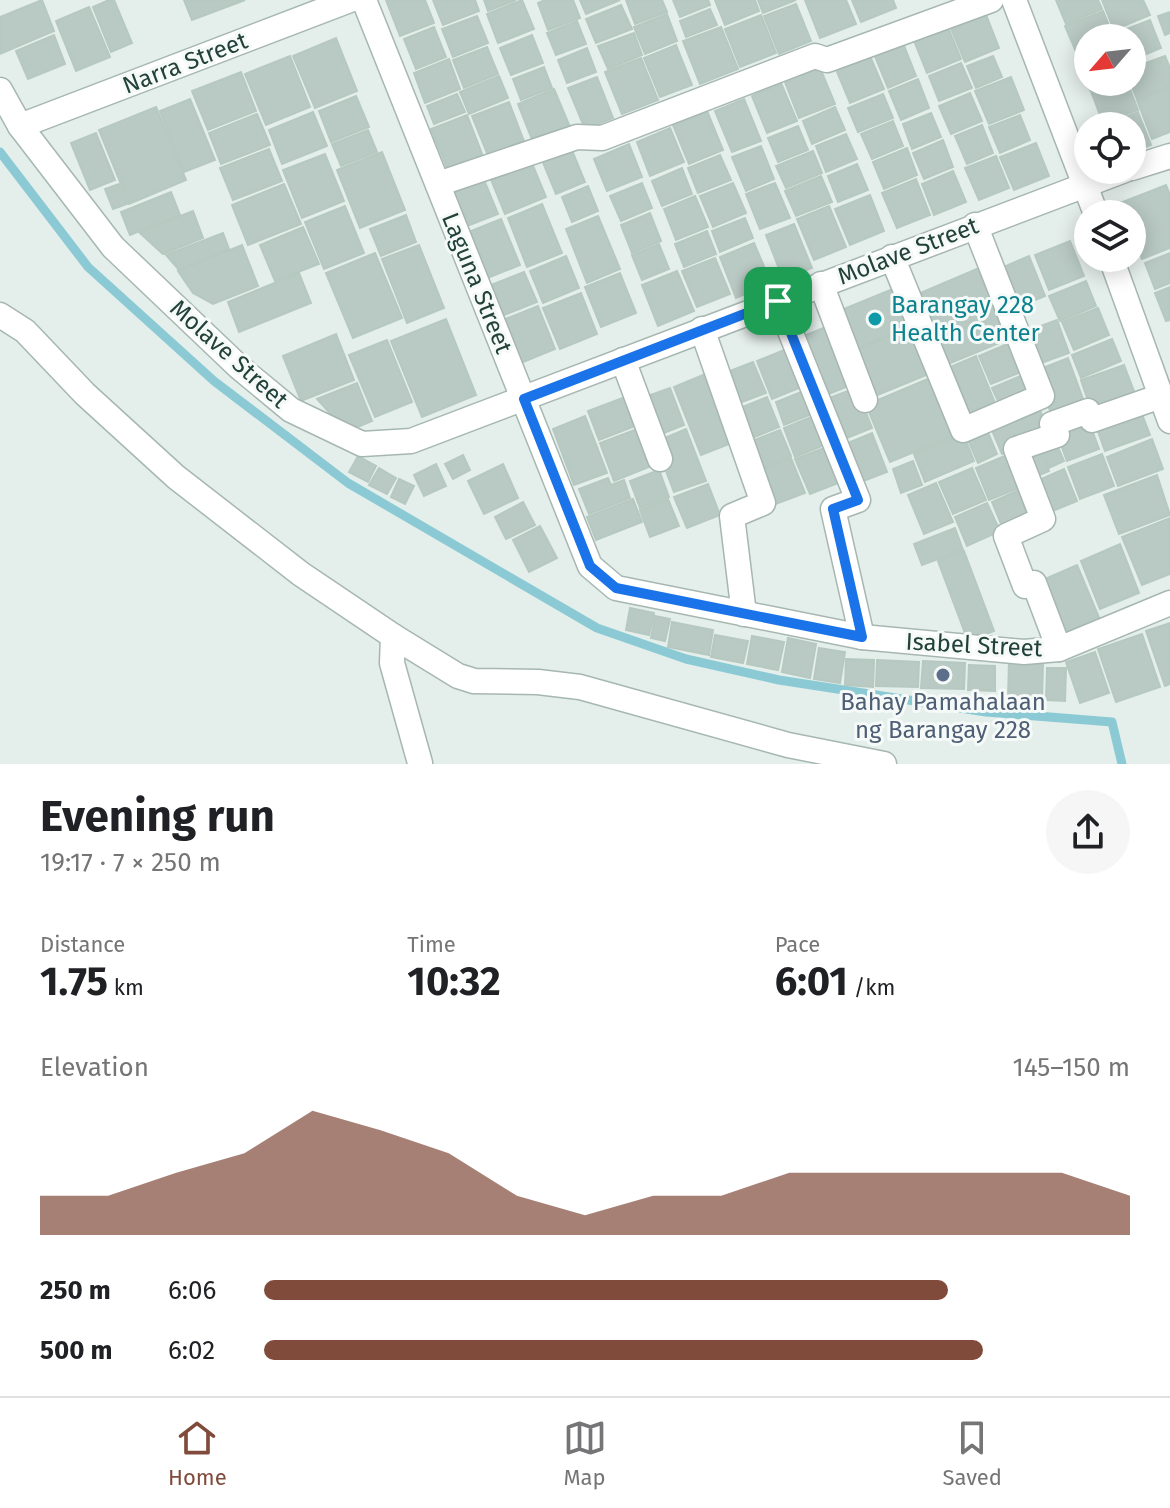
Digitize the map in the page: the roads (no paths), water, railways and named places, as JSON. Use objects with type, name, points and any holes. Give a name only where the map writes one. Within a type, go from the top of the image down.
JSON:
[{"type":"street","name":"Narra Street","points":[[20,126],[350,0]]},
{"type":"street","name":"Laguna Street","points":[[364,0],[590,566]]},
{"type":"street","points":[[438,184],[577,137],[602,138],[815,56],[827,60],[991,0]]},
{"type":"street","points":[[1014,0],[1074,155]]},
{"type":"street","name":"Molave Street","points":[[0,90],[20,126],[113,247],[239,367],[291,410],[362,444],[411,441],[1082,184]]},
{"type":"street","points":[[1146,164],[1170,156]]},
{"type":"street","points":[[892,257],[963,430],[1042,396],[975,225]]},
{"type":"street","points":[[1116,272],[1170,421]]},
{"type":"street","points":[[821,284],[865,400]]},
{"type":"street","points":[[778,301],[858,500],[833,509],[862,637]]},
{"type":"street","points":[[0,315],[25,331],[85,394],[176,477],[301,574],[458,676],[474,681],[538,682],[580,687],[788,745],[884,764]]},
{"type":"street","points":[[702,329],[763,503],[732,516],[744,614]]},
{"type":"street","points":[[623,360],[660,459]]},
{"type":"street","points":[[1059,649],[1034,583],[1025,586],[1006,536],[1043,519],[1016,449],[1057,435],[1052,424],[1088,411],[1092,420],[1161,396]]},
{"type":"street","name":"Isabel Street","points":[[590,566],[616,588],[744,614],[862,637],[1024,652],[1059,649],[1170,603]]},
{"type":"street","points":[[393,636],[392,663],[420,763]]},
{"type":"waterway","points":[[0,152],[88,267],[214,381],[348,483],[597,628],[686,659],[779,680],[986,712],[1112,722],[1122,764]]},
{"type":"place","name":"Barangay 228 Health Center","points":[[875,319]]},
{"type":"place","name":"Bahay Pamahalaan ng Barangay 228","points":[[943,675]]}]
